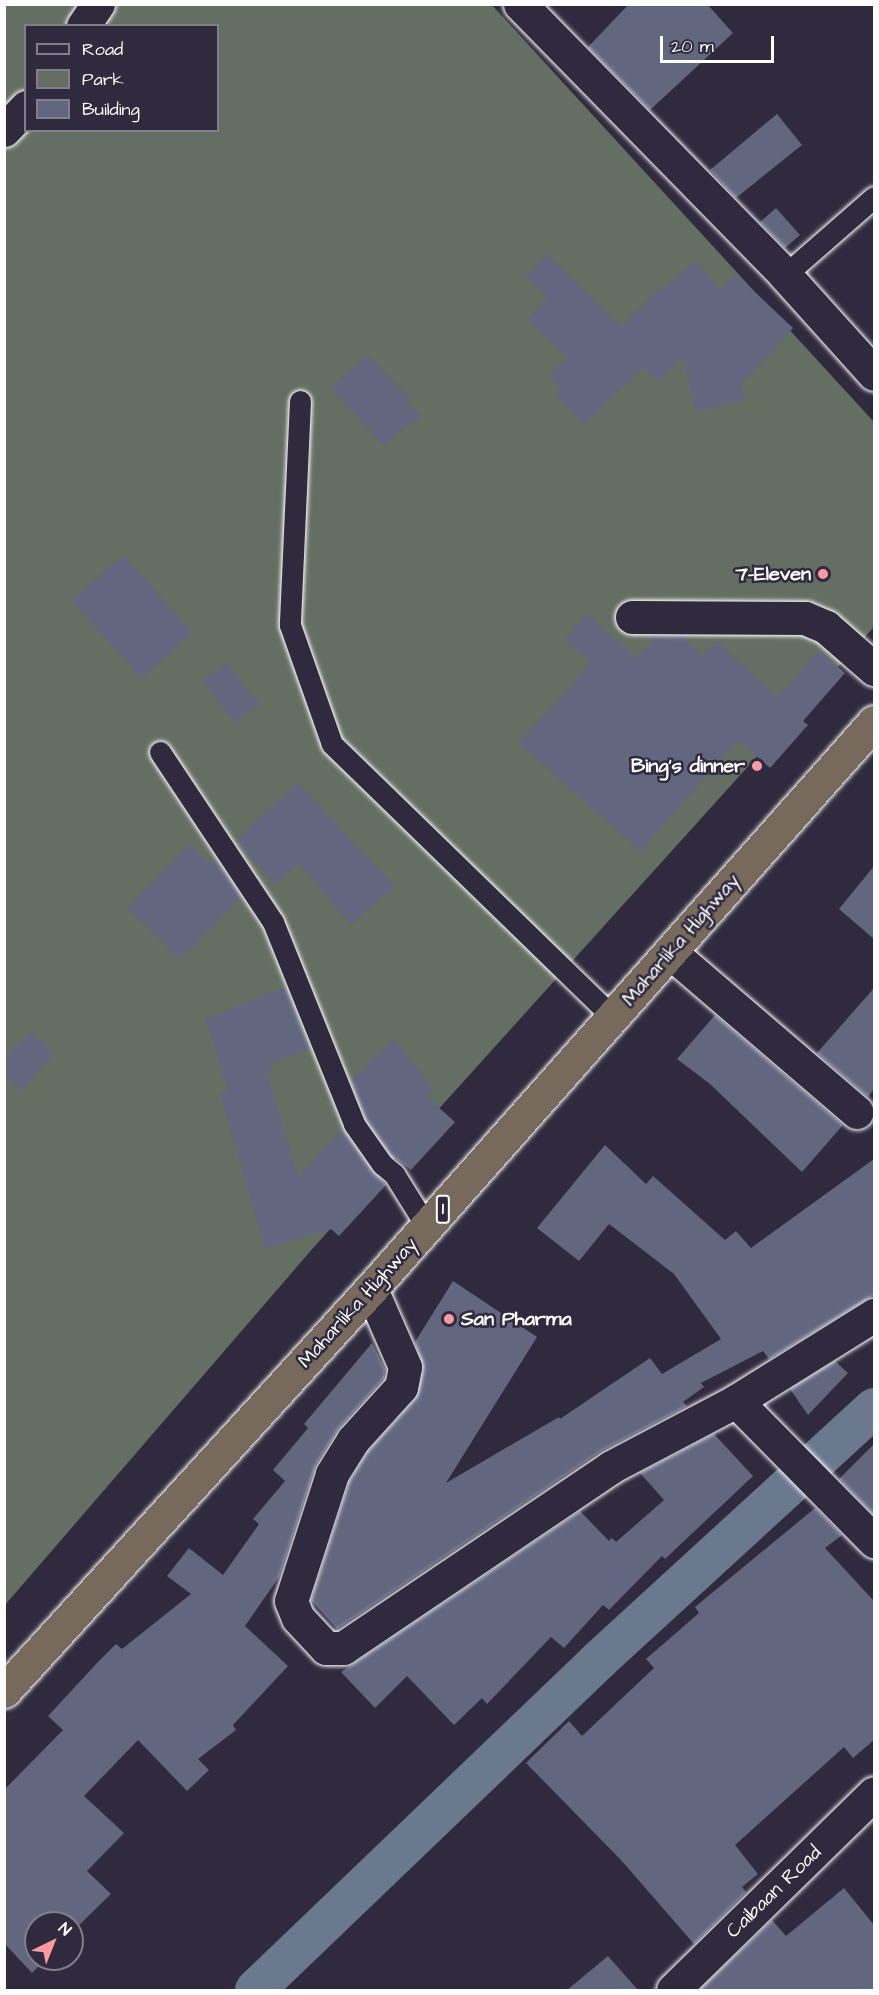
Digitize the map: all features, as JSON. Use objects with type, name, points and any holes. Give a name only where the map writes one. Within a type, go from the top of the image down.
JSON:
[{"type":"highway","name":"Maharlika Highway","points":[[4,1691],[427,1227],[874,722]]},
{"type":"street","points":[[84,24],[98,4]]},
{"type":"street","points":[[520,4],[785,275],[874,374]]},
{"type":"street","points":[[4,130],[24,109]]},
{"type":"street","points":[[632,617],[805,618],[826,627],[874,669]]},
{"type":"street","points":[[670,952],[857,1112]]},
{"type":"street","points":[[371,1289],[405,1367],[401,1387],[353,1440],[332,1473],[291,1600],[298,1618],[326,1648],[343,1648],[611,1467],[736,1401],[874,1315]]},
{"type":"street","points":[[736,1401],[807,1473],[871,1530]]},
{"type":"street","name":"Caibaan Road","points":[[673,1990],[874,1793]]},
{"type":"lane","points":[[785,275],[874,197]]},
{"type":"lane","points":[[300,401],[290,625],[332,744],[613,1017]]},
{"type":"lane","points":[[160,752],[273,922],[354,1124],[394,1174],[427,1227]]},
{"type":"green space","points":[[5,5],[492,5],[874,422],[874,627],[314,1247],[5,1605]]},
{"type":"building","points":[[629,4],[707,4],[733,33],[650,110],[588,47]]},
{"type":"building","points":[[777,114],[802,145],[736,198],[710,170]]},
{"type":"building","points":[[776,208],[800,235],[785,248],[760,222]]},
{"type":"building","points":[[547,254],[622,327],[647,300],[697,261],[720,290],[736,274],[793,328],[741,384],[745,399],[697,412],[682,356],[659,382],[643,367],[584,424],[554,394],[561,387],[549,376],[568,357],[527,320],[548,297],[526,277]]},
{"type":"building","points":[[367,354],[410,398],[407,401],[420,416],[384,445],[331,388]]},
{"type":"building","points":[[124,555],[192,633],[141,678],[72,600]]},
{"type":"building","points":[[587,614],[636,658],[657,636],[682,636],[703,656],[716,641],[778,697],[819,650],[845,673],[803,721],[808,725],[770,768],[738,740],[640,851],[519,743],[591,663],[565,639]]},
{"type":"building","points":[[226,663],[259,704],[236,722],[203,681]]},
{"type":"building","points":[[298,783],[394,886],[351,925],[299,863],[275,884],[236,840]]},
{"type":"building","points":[[189,844],[209,864],[215,858],[241,897],[180,959],[127,908]]},
{"type":"building","points":[[874,866],[874,939],[839,909]]},
{"type":"building","points":[[285,987],[310,1048],[270,1064],[272,1073],[267,1074],[298,1177],[342,1129],[386,1185],[339,1236],[331,1229],[265,1248],[220,1094],[228,1091],[206,1019]]},
{"type":"building","points":[[874,988],[874,1089],[868,1097],[817,1053]]},
{"type":"building","points":[[715,1015],[843,1125],[802,1172],[710,1084],[677,1059]]},
{"type":"building","points":[[31,1032],[54,1053],[22,1091],[4,1075],[4,1059]]},
{"type":"building","points":[[394,1038],[433,1089],[426,1096],[455,1122],[411,1170],[391,1155],[365,1118],[351,1081]]},
{"type":"building","points":[[605,1145],[646,1184],[653,1176],[725,1240],[736,1231],[751,1248],[874,1159],[874,1295],[769,1359],[763,1351],[701,1383],[704,1387],[683,1402],[687,1406],[601,1451],[337,1629],[311,1600],[349,1482],[368,1451],[415,1399],[423,1370],[415,1342],[453,1281],[537,1337],[446,1483],[559,1417],[560,1419],[650,1358],[662,1374],[721,1339],[674,1274],[609,1224],[579,1261],[537,1228]]},
{"type":"building","points":[[372,1343],[385,1369],[384,1378],[339,1428],[316,1464],[279,1577],[245,1626],[288,1666],[233,1725],[236,1730],[198,1759],[209,1770],[187,1791],[138,1740],[84,1796],[124,1833],[87,1871],[111,1894],[84,1920],[84,1911],[24,1911],[24,1964],[4,1943],[4,1790],[63,1730],[48,1716],[97,1663],[116,1644],[122,1649],[191,1594],[167,1576],[189,1548],[223,1575],[259,1524],[253,1519],[285,1481],[273,1470],[308,1428],[304,1424]]},
{"type":"building","points":[[835,1361],[848,1373],[808,1415],[790,1389]]},
{"type":"building","points":[[714,1434],[753,1476],[665,1559],[662,1556],[609,1610],[603,1605],[564,1648],[551,1637],[487,1704],[482,1698],[454,1725],[407,1676],[375,1708],[341,1672],[580,1511],[609,1541],[612,1538],[616,1542],[664,1500],[640,1473]]},
{"type":"building","points":[[874,1444],[874,1515],[839,1479]]},
{"type":"building","points":[[815,1508],[842,1535],[825,1548],[874,1601],[874,1740],[853,1758],[844,1747],[735,1845],[758,1874],[742,1887],[746,1892],[694,1944],[621,1860],[526,1763],[569,1721],[582,1736],[654,1668],[646,1659],[699,1613],[695,1607]]},
{"type":"building","points":[[844,1888],[874,1925],[874,1990],[699,1990],[772,1920],[786,1936]]},
{"type":"building","points":[[608,1956],[638,1990],[567,1990]]},
{"type":"waterway","points":[[255,1990],[599,1660],[874,1408]]},
{"type":"place","name":"7-Eleven","points":[[823,574]]},
{"type":"place","name":"Bing's dinner","points":[[757,766]]},
{"type":"place","name":"San Pharma","points":[[449,1319]]}]
